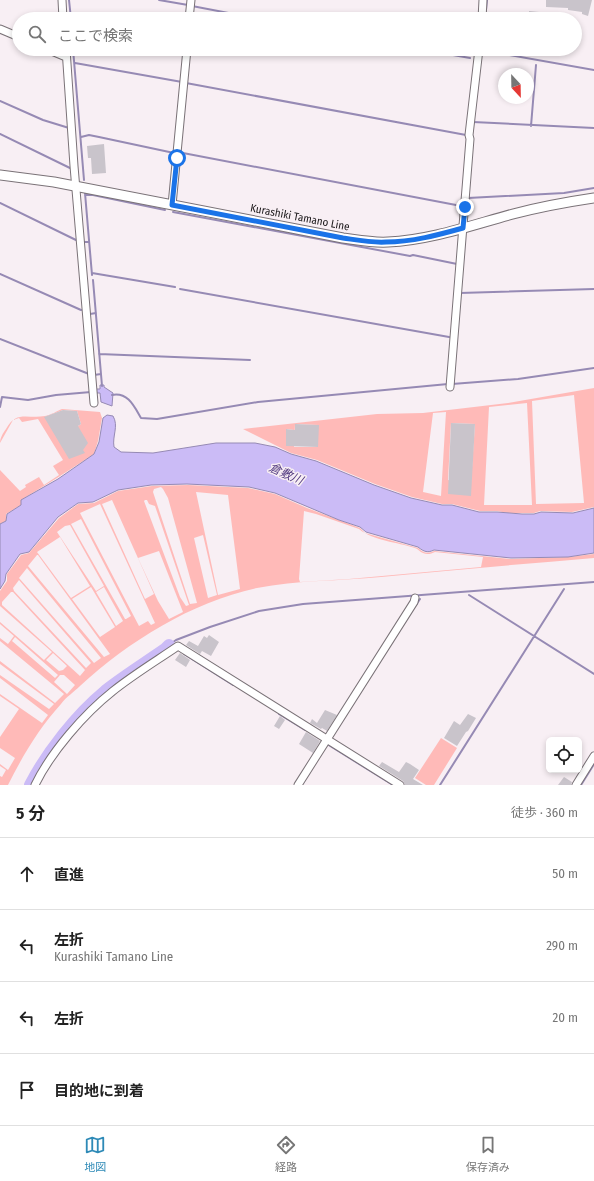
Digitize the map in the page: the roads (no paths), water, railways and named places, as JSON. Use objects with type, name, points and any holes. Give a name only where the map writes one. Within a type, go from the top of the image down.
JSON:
[{"type":"main road","name":"Kurashiki Tamano Line","points":[[0,174],[76,186],[364,241],[387,242],[410,240],[463,228],[514,214],[594,198]]},
{"type":"street","points":[[62,0],[63,12]]},
{"type":"street","points":[[482,12],[483,0]]},
{"type":"street","points":[[0,29],[12,34]]},
{"type":"street","points":[[172,205],[186,56]]},
{"type":"street","points":[[450,384],[470,135],[478,56]]},
{"type":"street","points":[[66,57],[94,403]]},
{"type":"street","points":[[298,785],[414,602],[414,598]]},
{"type":"street","points":[[35,785],[61,745],[98,704],[118,687],[178,646],[400,785]]},
{"type":"street","points":[[576,785],[594,756]]},
{"type":"water","points":[[100,385],[104,385],[104,387],[113,393],[112,406],[101,402],[100,393],[96,393],[96,389],[100,389]]},
{"type":"water","name":"倉敷川","points":[[107,415],[113,416],[115,420],[114,447],[121,452],[153,453],[216,443],[255,443],[275,447],[291,454],[316,461],[374,485],[411,498],[442,505],[452,505],[479,512],[522,514],[534,514],[541,512],[573,513],[594,508],[594,553],[568,557],[511,558],[434,550],[426,552],[418,547],[366,532],[360,527],[339,520],[275,493],[249,487],[187,484],[151,485],[118,490],[93,502],[78,503],[58,517],[29,552],[20,554],[6,574],[5,581],[0,589],[0,524],[6,521],[7,514],[21,505],[21,500],[58,479],[94,454],[99,442],[103,418]]},
{"type":"waterway","points":[[69,0],[70,12]]},
{"type":"waterway","points":[[159,0],[188,5]]},
{"type":"waterway","points":[[486,10],[487,0]]},
{"type":"waterway","points":[[192,6],[223,12]]},
{"type":"waterway","points":[[74,56],[84,180]]},
{"type":"waterway","points":[[459,56],[470,58]]},
{"type":"waterway","points":[[515,56],[594,70]]},
{"type":"waterway","points":[[75,63],[182,82]]},
{"type":"waterway","points":[[531,126],[536,65]]},
{"type":"waterway","points":[[186,83],[466,135]]},
{"type":"waterway","points":[[0,101],[43,120],[69,128]]},
{"type":"waterway","points":[[473,122],[594,128]]},
{"type":"waterway","points":[[0,134],[72,169]]},
{"type":"waterway","points":[[81,137],[89,135],[174,153]]},
{"type":"waterway","points":[[179,154],[183,153],[456,205]]},
{"type":"waterway","points":[[468,198],[564,193],[594,188]]},
{"type":"waterway","points":[[85,193],[92,275]]},
{"type":"waterway","points":[[85,195],[93,195],[165,210]]},
{"type":"waterway","points":[[0,203],[78,241]]},
{"type":"waterway","points":[[173,212],[457,264]]},
{"type":"waterway","points":[[83,242],[89,242]]},
{"type":"waterway","points":[[92,273],[175,287]]},
{"type":"waterway","points":[[0,274],[81,310]]},
{"type":"waterway","points":[[93,280],[102,386]]},
{"type":"waterway","points":[[180,289],[449,337]]},
{"type":"waterway","points":[[460,293],[594,289]]},
{"type":"waterway","points":[[90,314],[96,313]]},
{"type":"waterway","points":[[0,339],[89,374]]},
{"type":"waterway","points":[[99,354],[250,360]]},
{"type":"waterway","points":[[452,384],[518,379],[594,368]]},
{"type":"waterway","points":[[94,375],[101,374]]},
{"type":"waterway","points":[[112,395],[122,396],[130,401],[141,418],[157,419],[258,402],[448,384]]},
{"type":"waterway","points":[[0,407],[2,397],[28,400],[56,395],[91,392]]},
{"type":"waterway","points":[[169,645],[176,640],[210,627],[259,611],[303,604],[594,582]]},
{"type":"waterway","points":[[440,785],[564,589]]},
{"type":"waterway","points":[[469,595],[594,674]]},
{"type":"waterway","points":[[416,605],[420,599]]},
{"type":"waterway","points":[[30,785],[54,747],[83,711],[105,691],[169,645]]},
{"type":"waterway","points":[[184,654],[233,685]]},
{"type":"waterway","points":[[279,714],[305,730]]},
{"type":"waterway","points":[[327,744],[393,785]]},
{"type":"waterway","points":[[581,785],[594,764]]}]
